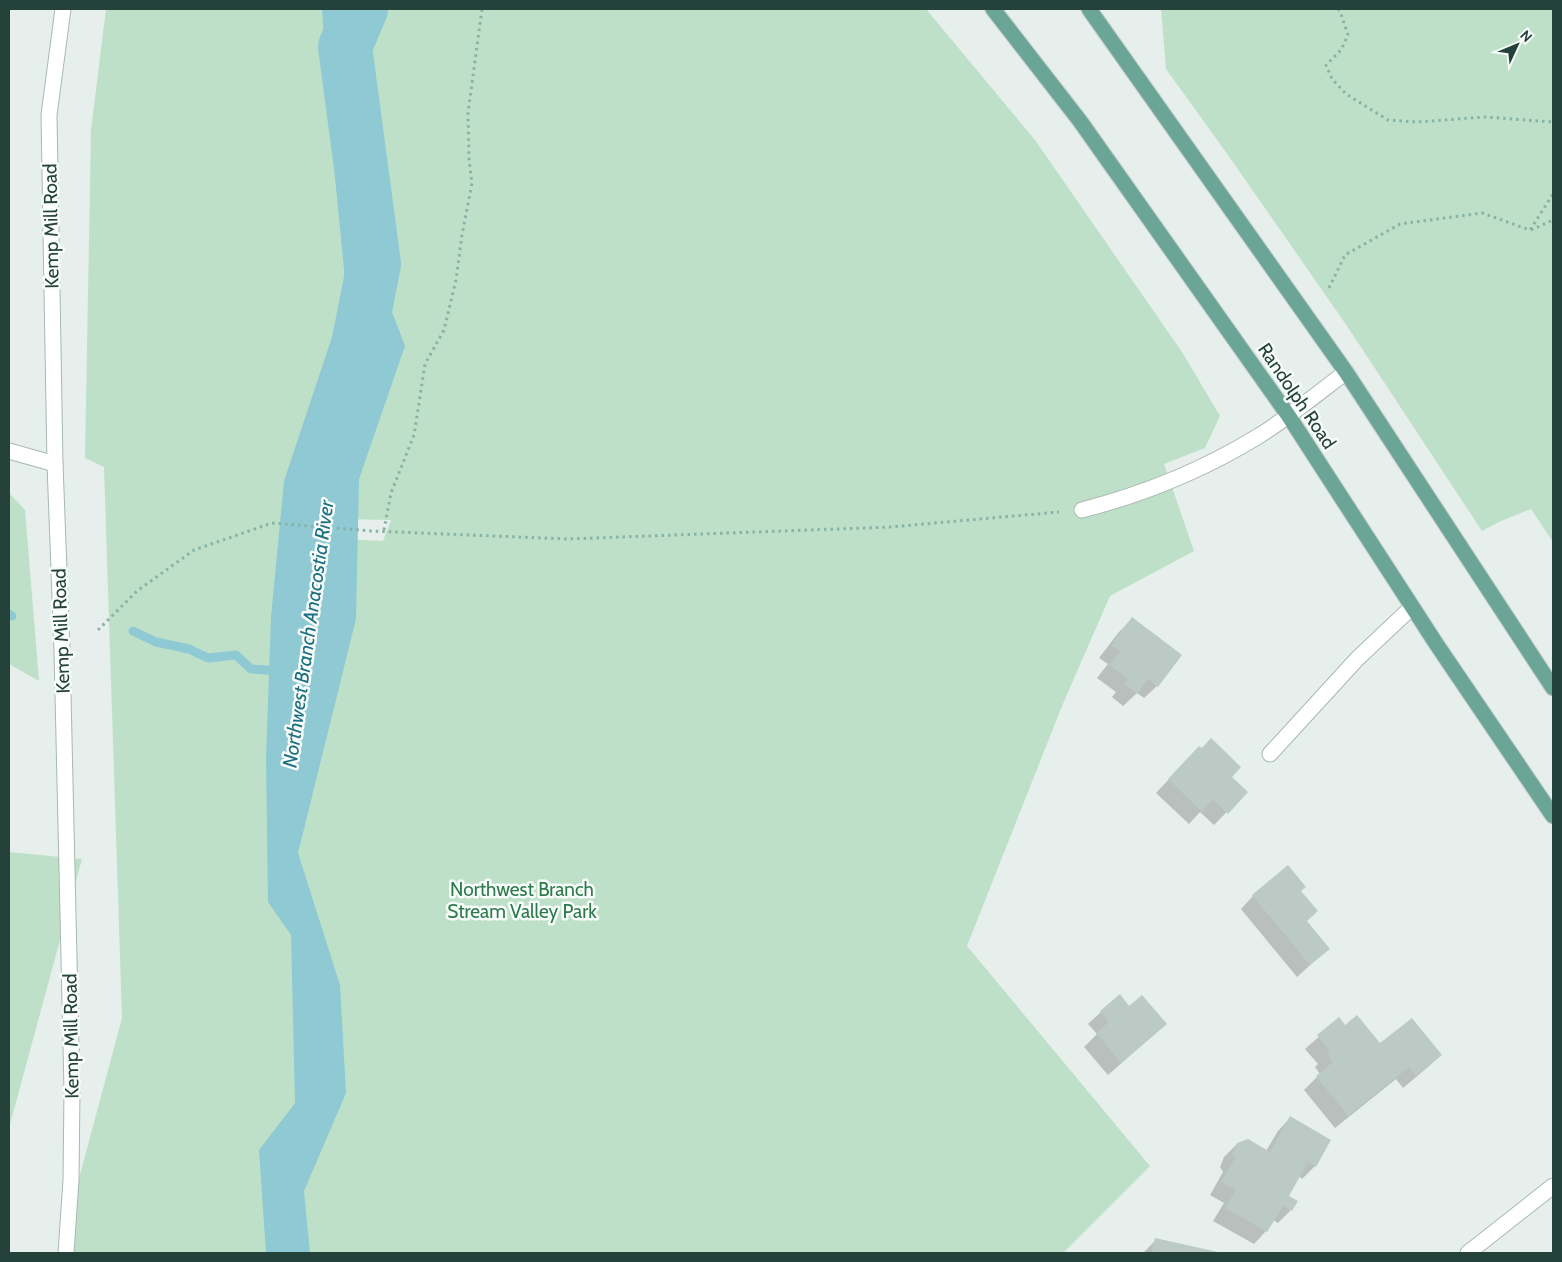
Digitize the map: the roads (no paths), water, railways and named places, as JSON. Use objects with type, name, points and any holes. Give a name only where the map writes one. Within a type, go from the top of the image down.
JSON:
[{"type":"main road","name":"Randolph Road","points":[[993,9],[1080,121],[1288,415],[1412,607],[1553,816]]},
{"type":"main road","points":[[1090,9],[1346,372],[1553,688]]},
{"type":"street","name":"Kemp Mill Road","points":[[62,9],[49,115],[55,464],[62,640],[72,1090],[71,1180],[66,1253]]},
{"type":"street","points":[[1082,510],[1125,498],[1208,466],[1258,437],[1346,372]]},
{"type":"street","points":[[9,451],[55,464]]},
{"type":"street","points":[[1270,754],[1356,659],[1412,607]]},
{"type":"street","points":[[1468,1253],[1553,1186]]},
{"type":"water","points":[[322,9],[383,9],[372,29],[351,205],[405,346],[359,479],[356,619],[298,853],[340,985],[346,1093],[304,1191],[310,1253],[266,1253],[259,1150],[295,1103],[291,935],[268,902],[266,758],[271,617],[284,481],[334,331],[345,280],[328,105]]},
{"type":"waterway","name":"Northwest Branch Anacostia River","points":[[359,340],[374,264],[345,47],[361,9]]},
{"type":"waterway","points":[[133,631],[156,642],[189,649],[208,658],[236,655],[251,669],[280,671]]},
{"type":"park label","name":"Northwest Branch Stream Valley Park","points":[[522,900]]}]
